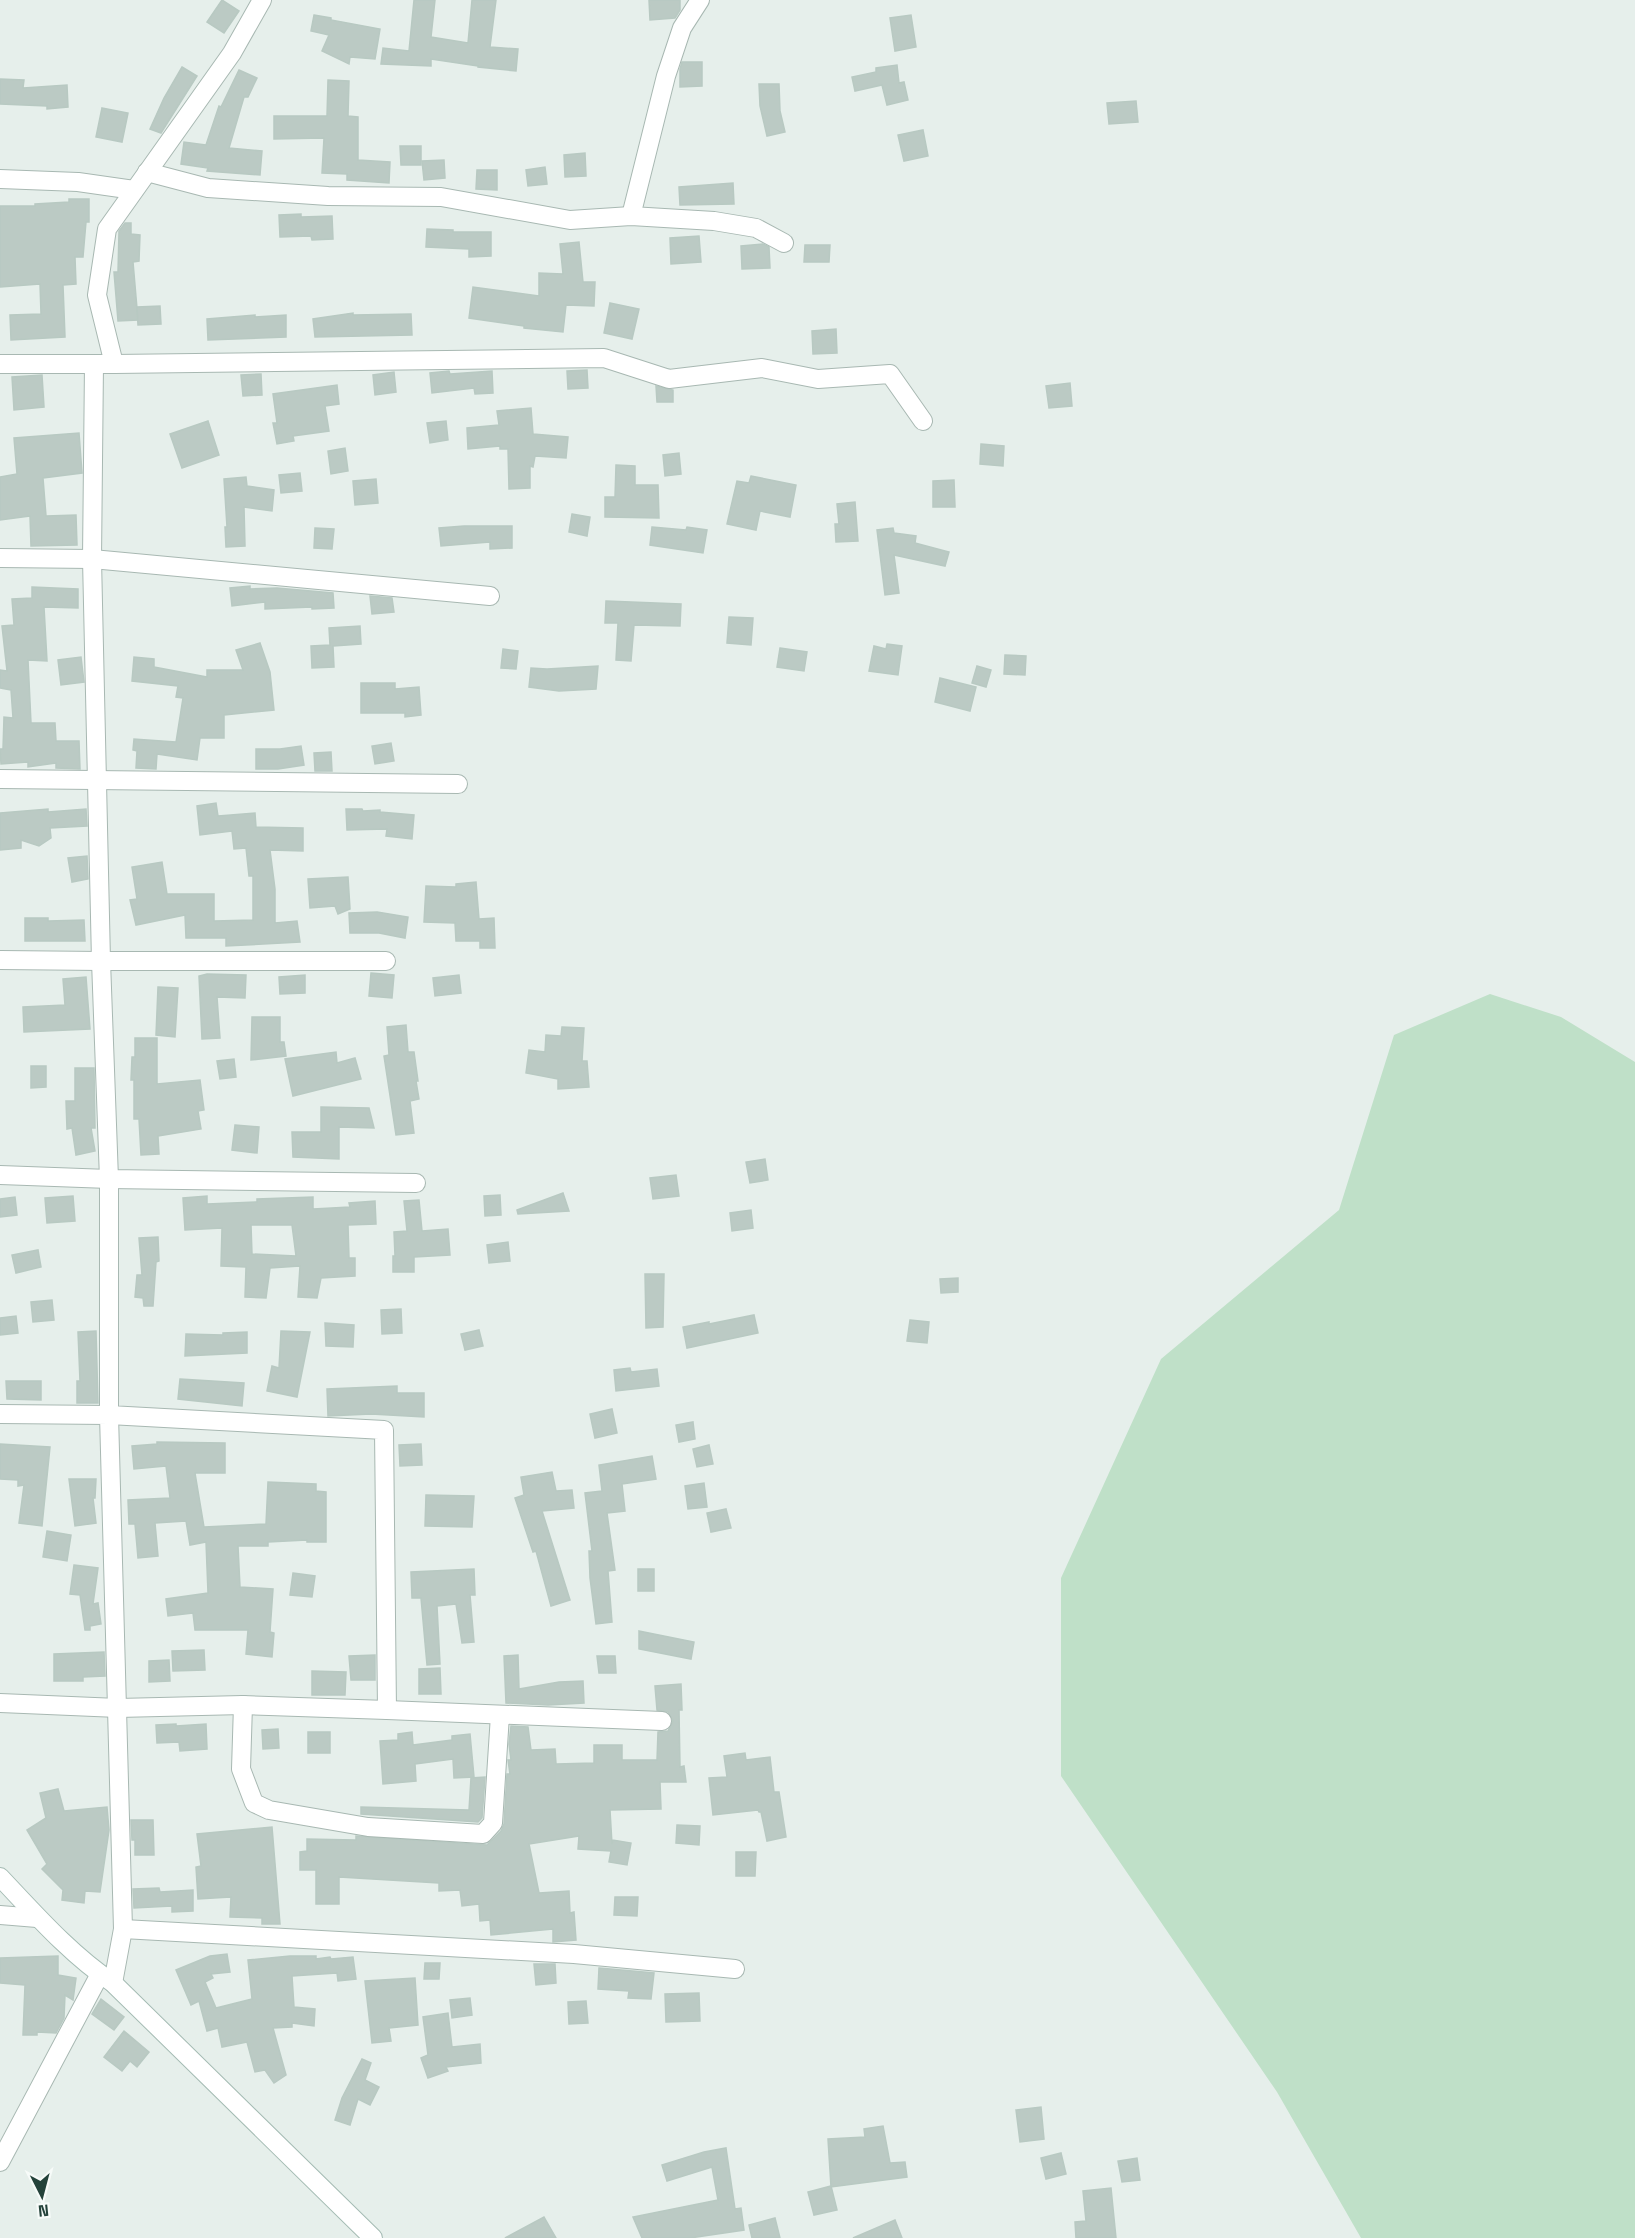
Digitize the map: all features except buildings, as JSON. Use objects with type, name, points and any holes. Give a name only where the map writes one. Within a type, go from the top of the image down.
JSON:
[{"type":"street","points":[[114,364],[97,296],[107,228],[232,53],[262,0]]},
{"type":"street","points":[[631,216],[666,76],[682,28],[700,0]]},
{"type":"street","points":[[147,172],[208,188],[328,196],[441,196],[570,220],[631,216],[714,221],[756,228],[784,243]]},
{"type":"street","points":[[0,178],[78,182],[134,190]]},
{"type":"street","points":[[0,364],[604,358],[669,380],[762,368],[818,379],[890,374],[923,421]]},
{"type":"street","points":[[0,2162],[106,1979],[123,1929],[109,1415],[109,1179],[101,961],[92,559],[94,364]]},
{"type":"street","points":[[0,558],[92,559],[490,596]]},
{"type":"street","points":[[0,779],[458,784]]},
{"type":"street","points":[[0,960],[386,961]]},
{"type":"street","points":[[0,1175],[109,1179],[416,1183]]},
{"type":"street","points":[[0,1414],[109,1415],[384,1430],[387,1710]]},
{"type":"street","points":[[0,1703],[118,1708],[243,1705],[662,1721]]},
{"type":"street","points":[[243,1705],[241,1769],[254,1803],[269,1810],[368,1827],[483,1834],[493,1823],[500,1715]]},
{"type":"street","points":[[0,1877],[38,1918],[106,1979],[372,2238]]},
{"type":"street","points":[[0,1914],[38,1918]]},
{"type":"street","points":[[123,1929],[573,1954],[735,1970]]},
{"type":"green space","points":[[1490,994],[1561,1017],[1635,1062],[1635,2238],[1361,2238],[1277,2092],[1061,1776],[1061,1578],[1161,1359],[1339,1210],[1394,1035]]}]
